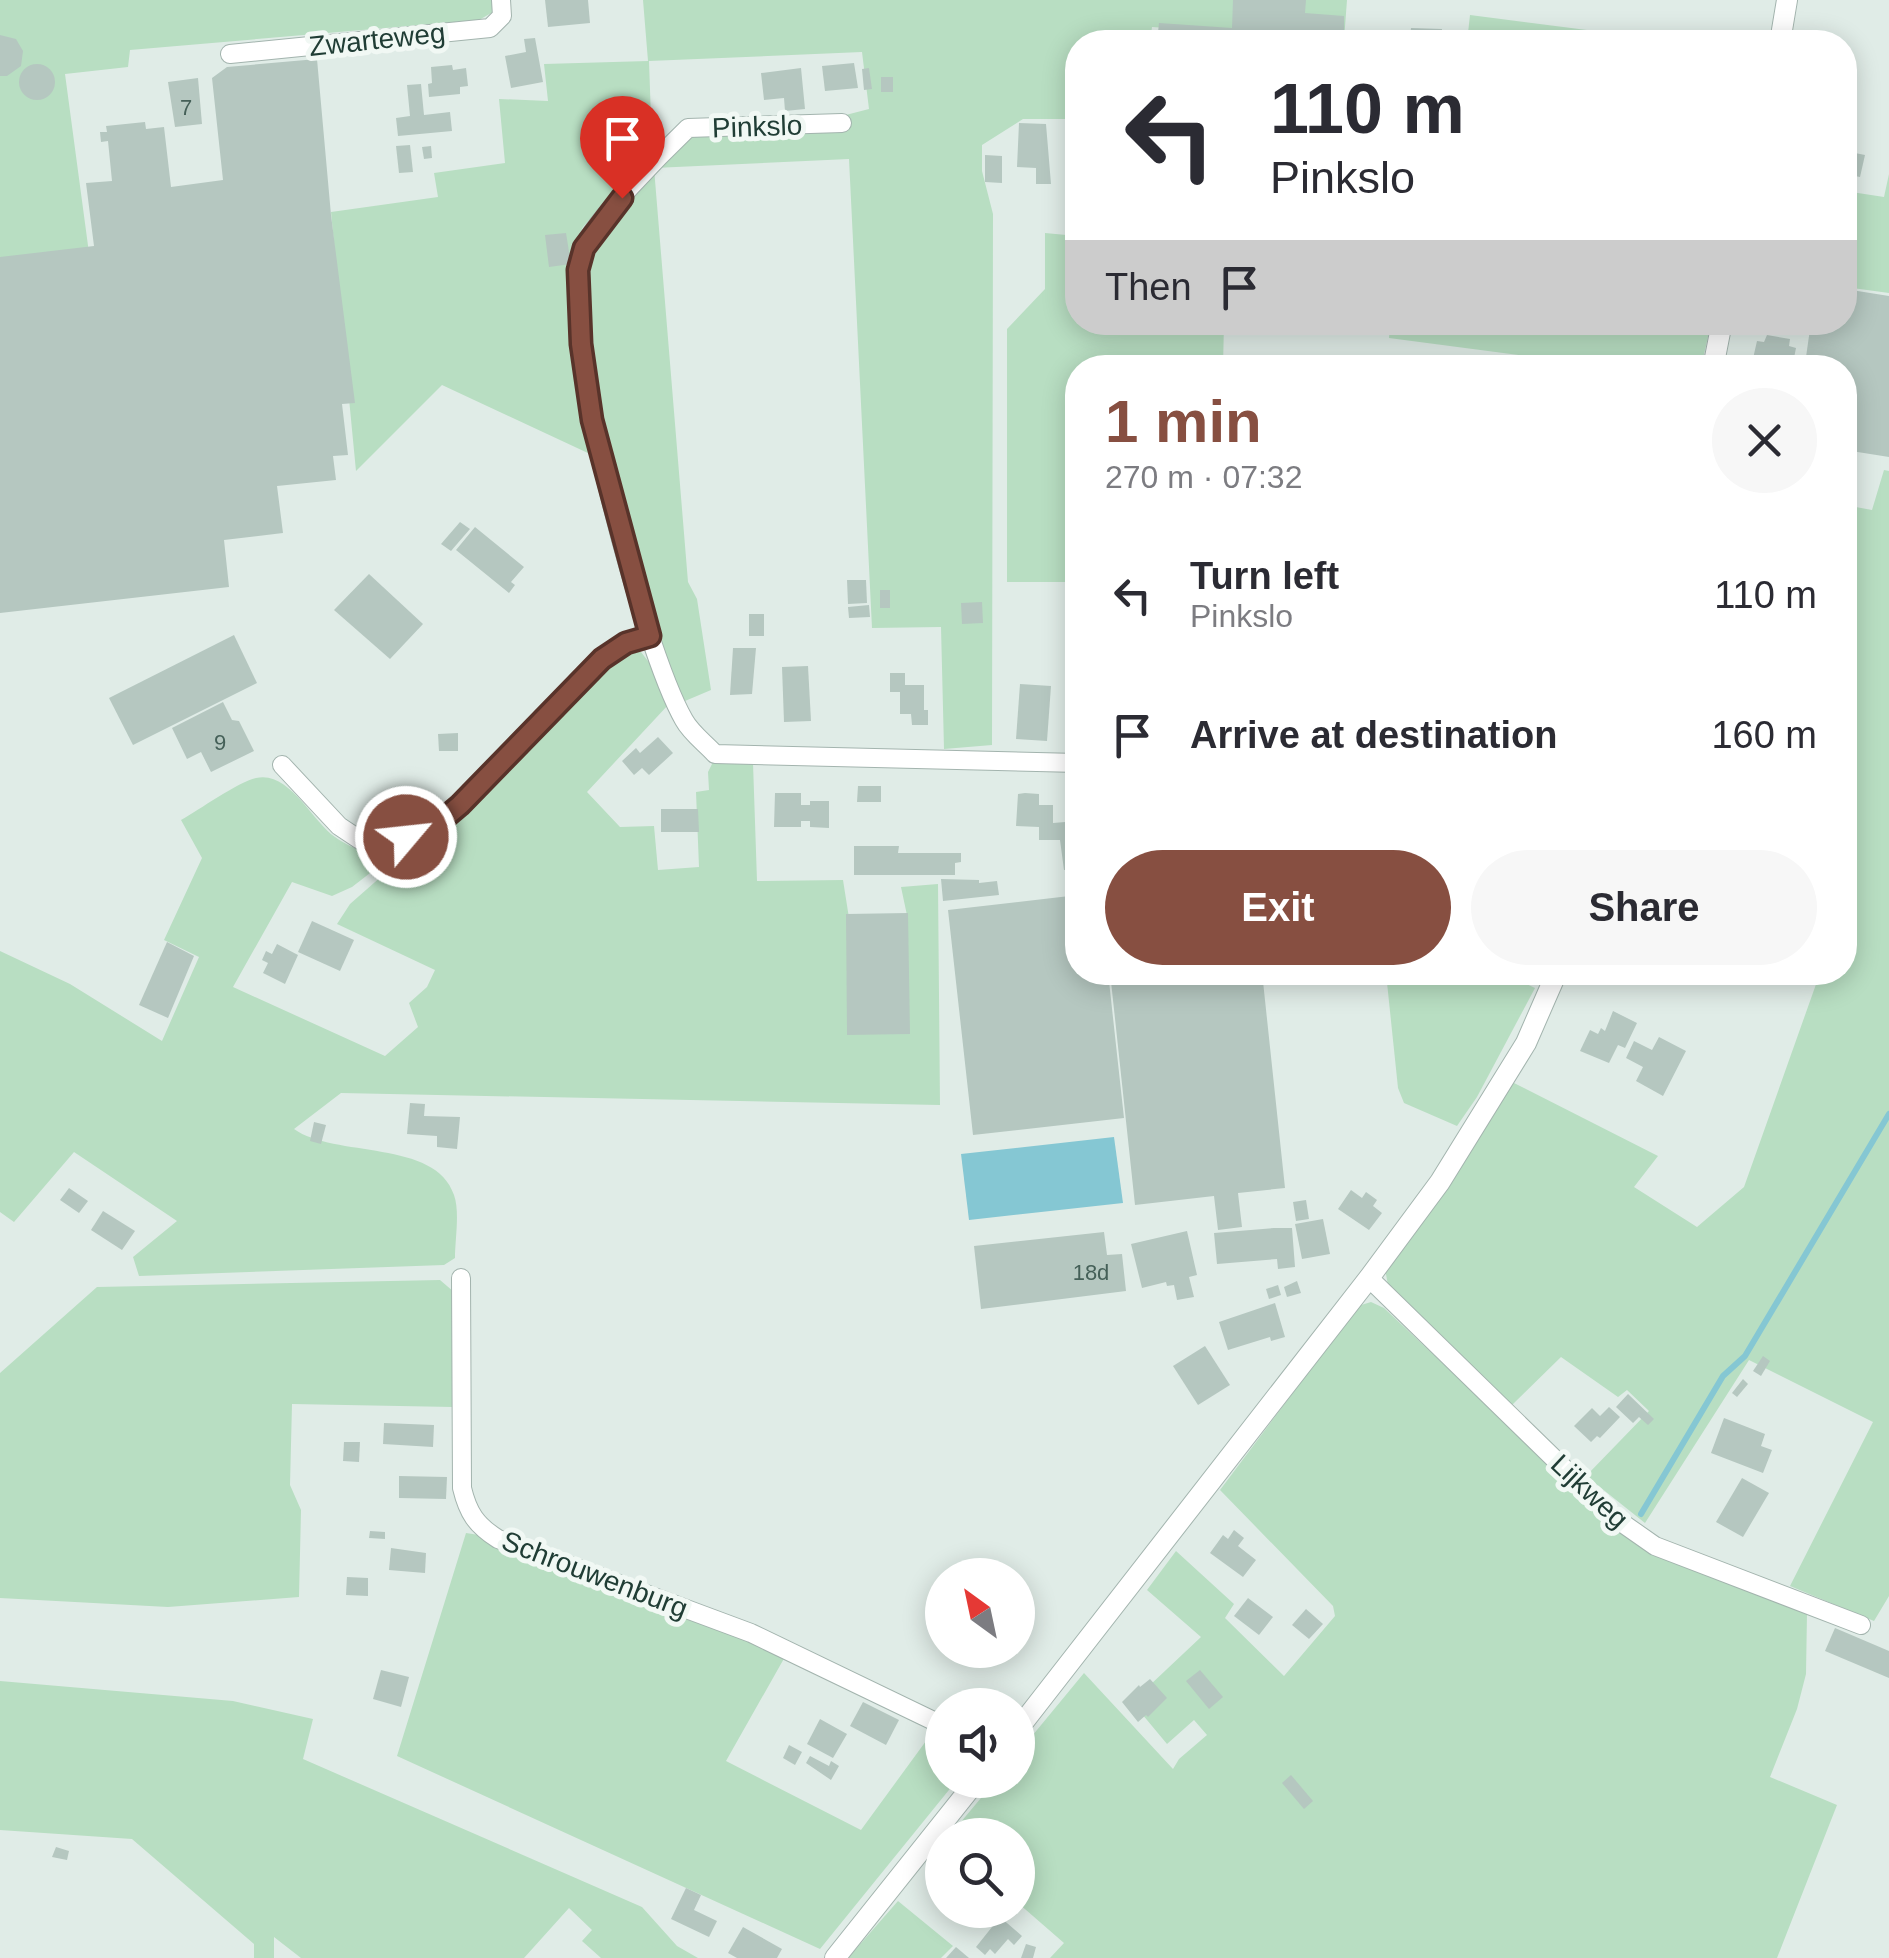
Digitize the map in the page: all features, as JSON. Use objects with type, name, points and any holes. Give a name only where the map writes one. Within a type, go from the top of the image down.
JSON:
[{"type":"street","name":"Zwarteweg","points":[[230,54],[490,28],[502,16],[501,0]]},
{"type":"street","points":[[1782,30],[1787,0]]},
{"type":"street","name":"Pinkslo","points":[[842,123],[688,128],[598,226],[584,248],[578,270],[581,344],[592,420],[650,636],[684,722],[714,754],[1065,763]]},
{"type":"street","points":[[282,765],[338,826],[360,840],[406,837],[434,827],[460,805],[602,659],[626,643],[650,636]]},
{"type":"street","points":[[1035,1707],[1370,1278],[1440,1182],[1526,1044],[1551,985]]},
{"type":"street","name":"Schrouwenburg","points":[[461,1278],[462,1488],[468,1512],[480,1528],[498,1540],[751,1632],[925,1717]]},
{"type":"street","name":"Lijkweg","points":[[1370,1278],[1628,1528],[1654,1546],[1862,1625]]},
{"type":"street","points":[[834,1958],[963,1798]]},
{"type":"green space","points":[[0,0],[492,0],[493,12],[479,20],[130,50],[128,67],[65,74],[89,253],[0,262]]},
{"type":"green space","points":[[643,0],[1347,0],[1345,30],[1065,30],[1065,119],[1023,119],[982,145],[982,171],[993,214],[992,745],[944,749],[941,627],[872,628],[849,159],[654,168],[688,582],[697,599],[711,690],[685,701],[674,679],[623,526],[592,401],[583,283],[588,247],[620,204],[683,136],[707,122],[838,117],[869,109],[862,52],[649,61],[652,147],[583,227],[566,262],[590,454],[442,385],[356,471],[331,212],[438,197],[434,173],[505,163],[499,99],[548,101],[544,64],[648,61]]},
{"type":"green space","points":[[1470,15],[1587,30],[1468,30]]},
{"type":"green space","points":[[1889,174],[1889,293],[1857,289],[1857,193],[1884,197]]},
{"type":"green space","points":[[1045,233],[1065,235],[1065,335],[1224,335],[1223,355],[1065,355],[1065,582],[1007,582],[1007,329],[1045,289]]},
{"type":"green space","points":[[1708,335],[1704,355],[1519,355],[1389,338]]},
{"type":"green space","points":[[1884,470],[1889,471],[1889,1596],[1874,1621],[1790,1586],[1873,1422],[1749,1360],[1645,1523],[1586,1476],[1649,1411],[1627,1390],[1618,1397],[1561,1357],[1512,1405],[1388,1285],[1385,1269],[1493,1116],[1512,1082],[1658,1156],[1634,1187],[1697,1227],[1744,1187],[1816,985],[1857,985],[1857,507],[1872,510]]},
{"type":"green space","points":[[622,650],[641,652],[669,704],[587,792],[620,827],[654,826],[658,870],[699,867],[696,792],[709,790],[708,772],[715,758],[753,763],[757,881],[843,880],[849,918],[908,920],[901,887],[938,884],[940,1105],[341,1093],[294,1129],[333,1144],[406,1157],[444,1177],[454,1195],[457,1217],[455,1258],[444,1265],[139,1276],[133,1257],[177,1221],[74,1152],[14,1222],[0,1212],[0,951],[70,984],[162,1041],[199,957],[164,940],[202,858],[181,820],[239,785],[268,778],[289,789],[326,830],[359,849],[401,858],[412,848],[443,836]],"holes":[[[374,870],[383,875],[350,904],[337,924],[435,970],[427,987],[409,1003],[418,1027],[385,1056],[233,987],[292,882],[332,896]]]},
{"type":"green space","points":[[1387,985],[1535,988],[1477,1097],[1457,1126],[1404,1103],[1398,1088]]},
{"type":"green space","points":[[440,1280],[454,1292],[453,1407],[292,1404],[290,1485],[301,1510],[299,1597],[168,1607],[0,1598],[0,1373],[97,1287]]},
{"type":"green space","points":[[1371,1302],[1384,1308],[1597,1509],[1807,1613],[1806,1674],[1797,1709],[1770,1777],[1837,1805],[1777,1958],[1050,1958],[1064,1943],[1035,1918],[1035,1818],[964,1818],[981,1798],[1035,1798],[1035,1732],[1084,1673],[1173,1769],[1207,1735],[1194,1720],[1167,1744],[1132,1702],[1201,1637],[1147,1590],[1176,1551],[1234,1604],[1225,1618],[1284,1676],[1335,1616],[1333,1606],[1220,1490],[1358,1306]]},
{"type":"green space","points":[[466,1533],[786,1655],[726,1761],[861,1830],[925,1742],[925,1798],[942,1798],[820,1949],[397,1756]]},
{"type":"green space","points":[[0,1681],[233,1701],[313,1719],[303,1759],[642,1907],[677,1946],[698,1958],[601,1958],[582,1941],[592,1930],[569,1908],[524,1958],[301,1958],[274,1937],[274,1958],[254,1958],[254,1944],[132,1839],[0,1830]]},
{"type":"green space","points":[[898,1901],[925,1923],[925,1928],[931,1928],[953,1946],[941,1958],[848,1958]]},
{"type":"water","points":[[1114,1137],[1123,1203],[969,1220],[961,1154]]},
{"type":"building","points":[[545,0],[588,0],[590,23],[548,27]]},
{"type":"building","points":[[1233,0],[1306,0],[1305,13],[1344,16],[1344,30],[1158,30],[1159,23],[1232,28]]},
{"type":"building","points":[[0,35],[16,39],[23,51],[21,66],[7,76],[0,76]]},
{"type":"building","points":[[535,38],[543,82],[511,88],[505,56],[526,52],[524,39]]},
{"type":"building","points":[[317,59],[331,215],[355,403],[342,404],[348,455],[333,456],[336,480],[277,486],[283,533],[224,540],[229,587],[0,613],[0,257],[94,246],[86,183],[112,181],[108,141],[101,142],[100,132],[107,132],[106,126],[145,122],[146,129],[164,127],[171,187],[223,180],[212,78],[227,67]]},
{"type":"building","points":[[854,63],[858,88],[825,91],[822,66]]},
{"type":"building","points":[[37,64],[50,69],[55,82],[50,95],[37,100],[24,95],[19,82],[24,69]]},
{"type":"building","points":[[452,65],[453,70],[466,68],[468,86],[460,87],[460,94],[429,97],[431,67]]},
{"type":"building","points":[[801,68],[805,109],[785,111],[784,98],[764,100],[761,73]]},
{"type":"building","points":[[869,68],[872,89],[864,90],[862,69]]},
{"type":"building","points":[[881,77],[893,77],[893,92],[881,92]]},
{"type":"building","points":[[198,78],[202,124],[175,127],[168,82]]},
{"type":"building","points":[[421,84],[424,115],[450,112],[452,131],[398,136],[396,118],[410,116],[407,85]]},
{"type":"building","points":[[1019,123],[1046,124],[1051,184],[1036,184],[1036,168],[1017,167]]},
{"type":"building","points":[[410,145],[413,172],[399,173],[396,146]]},
{"type":"building","points":[[431,146],[432,158],[424,159],[422,147]]},
{"type":"building","points":[[1857,153],[1865,155],[1860,177],[1857,176]]},
{"type":"building","points":[[985,155],[1002,156],[1002,183],[985,182]]},
{"type":"building","points":[[566,233],[571,264],[549,267],[545,235]]},
{"type":"building","points":[[1857,291],[1889,296],[1889,457],[1857,452],[1857,355],[1806,355],[1809,335],[1857,335]]},
{"type":"building","points":[[1767,335],[1790,339],[1789,346],[1796,348],[1795,355],[1754,355],[1757,341],[1764,342]]},
{"type":"building","points":[[460,522],[470,529],[451,551],[441,544]]},
{"type":"building","points":[[475,527],[524,567],[511,582],[515,585],[509,593],[456,550]]},
{"type":"building","points":[[369,574],[423,624],[390,659],[334,610]]},
{"type":"building","points":[[847,580],[866,580],[867,603],[848,604]]},
{"type":"building","points":[[880,590],[890,590],[890,608],[880,608]]},
{"type":"building","points":[[982,602],[983,623],[962,624],[961,603]]},
{"type":"building","points":[[869,605],[870,617],[849,618],[848,607]]},
{"type":"building","points":[[749,614],[764,614],[764,636],[749,636]]},
{"type":"building","points":[[234,635],[257,683],[133,745],[109,698]]},
{"type":"building","points":[[733,648],[756,648],[752,694],[730,695]]},
{"type":"building","points":[[808,666],[811,721],[784,722],[782,667]]},
{"type":"building","points":[[890,673],[905,673],[905,685],[924,685],[928,725],[912,725],[911,714],[900,714],[900,692],[890,692]]},
{"type":"building","points":[[1020,684],[1051,686],[1047,741],[1016,739]]},
{"type":"building","points":[[223,702],[232,720],[239,721],[254,751],[211,772],[201,752],[187,759],[172,728]]},
{"type":"building","points":[[458,733],[458,751],[439,751],[438,734]]},
{"type":"building","points":[[658,737],[673,753],[649,775],[642,768],[634,775],[622,761],[636,748],[640,753]]},
{"type":"building","points":[[858,786],[881,786],[881,802],[857,802]]},
{"type":"building","points":[[775,793],[801,793],[801,805],[829,801],[829,828],[810,827],[810,821],[801,821],[801,827],[774,827]]},
{"type":"building","points":[[1018,794],[1039,794],[1039,805],[1053,805],[1053,823],[1065,822],[1065,870],[1060,840],[1039,840],[1039,827],[1016,826]]},
{"type":"building","points":[[661,809],[698,809],[699,832],[661,832]]},
{"type":"building","points":[[854,846],[899,846],[898,853],[961,853],[961,862],[955,863],[955,875],[854,875]]},
{"type":"building","points":[[941,879],[997,881],[999,895],[943,901]]},
{"type":"building","points":[[1065,896],[1065,985],[1109,985],[1124,1118],[973,1135],[948,910]]},
{"type":"building","points":[[908,913],[910,1034],[847,1035],[846,914]]},
{"type":"building","points":[[312,921],[354,940],[340,971],[298,952]]},
{"type":"building","points":[[167,942],[194,956],[168,1018],[139,1005]]},
{"type":"building","points":[[277,944],[298,955],[285,984],[263,973],[268,963],[262,960],[266,951],[272,954]]},
{"type":"building","points":[[1111,985],[1263,985],[1285,1188],[1238,1193],[1242,1227],[1218,1230],[1214,1196],[1135,1205]]},
{"type":"building","points":[[1613,1011],[1637,1023],[1625,1048],[1618,1045],[1609,1063],[1580,1051],[1590,1030],[1598,1034],[1601,1028],[1605,1031]]},
{"type":"building","points":[[1659,1037],[1686,1051],[1663,1096],[1636,1081],[1643,1067],[1626,1058],[1634,1041],[1652,1050]]},
{"type":"building","points":[[410,1103],[425,1104],[424,1116],[460,1117],[457,1149],[437,1147],[437,1136],[407,1134]]},
{"type":"building","points":[[314,1122],[326,1125],[321,1144],[310,1141]]},
{"type":"building","points":[[69,1188],[88,1201],[79,1213],[60,1200]]},
{"type":"building","points":[[1351,1190],[1362,1198],[1366,1192],[1377,1200],[1373,1206],[1382,1213],[1369,1230],[1338,1209]]},
{"type":"building","points":[[1306,1200],[1309,1219],[1296,1221],[1293,1202]]},
{"type":"building","points":[[103,1211],[135,1231],[122,1250],[91,1230]]},
{"type":"building","points":[[1323,1219],[1330,1254],[1302,1259],[1295,1224]]},
{"type":"building","points":[[1292,1228],[1295,1267],[1278,1269],[1277,1259],[1217,1264],[1214,1233]]},
{"type":"building","points":[[1187,1231],[1197,1275],[1189,1277],[1194,1297],[1177,1300],[1174,1285],[1167,1286],[1166,1282],[1142,1288],[1131,1244]]},
{"type":"building","points":[[1104,1232],[1107,1255],[1122,1254],[1126,1291],[981,1309],[974,1246]]},
{"type":"building","points":[[1297,1281],[1301,1293],[1287,1297],[1284,1287]]},
{"type":"building","points":[[1278,1285],[1281,1295],[1269,1299],[1266,1289]]},
{"type":"building","points":[[1275,1303],[1285,1337],[1271,1341],[1270,1337],[1228,1350],[1219,1322]]},
{"type":"building","points":[[1205,1346],[1230,1385],[1198,1405],[1173,1366]]},
{"type":"building","points":[[1763,1356],[1770,1361],[1761,1376],[1753,1371]]},
{"type":"building","points":[[1743,1379],[1748,1384],[1737,1397],[1732,1393]]},
{"type":"building","points":[[1628,1394],[1654,1419],[1648,1425],[1639,1417],[1633,1423],[1616,1407]]},
{"type":"building","points":[[1609,1407],[1620,1417],[1600,1438],[1597,1436],[1591,1442],[1574,1426],[1592,1408],[1600,1416]]},
{"type":"building","points":[[1724,1418],[1765,1434],[1761,1446],[1772,1450],[1763,1473],[1711,1453]]},
{"type":"building","points":[[384,1423],[434,1425],[433,1447],[383,1444]]},
{"type":"building","points":[[344,1442],[360,1442],[359,1462],[343,1461]]},
{"type":"building","points":[[399,1476],[447,1477],[446,1499],[399,1498]]},
{"type":"building","points":[[1742,1478],[1769,1493],[1743,1537],[1716,1522]]},
{"type":"building","points":[[1234,1530],[1244,1538],[1238,1546],[1256,1560],[1243,1577],[1210,1553],[1223,1535],[1228,1539]]},
{"type":"building","points":[[370,1531],[385,1532],[385,1539],[369,1538]]},
{"type":"building","points":[[391,1548],[426,1553],[425,1573],[389,1570]]},
{"type":"building","points":[[347,1577],[368,1578],[368,1596],[346,1595]]},
{"type":"building","points":[[1248,1598],[1273,1617],[1259,1635],[1234,1616]]},
{"type":"building","points":[[1306,1609],[1323,1624],[1309,1639],[1292,1625]]},
{"type":"building","points":[[1835,1628],[1889,1651],[1889,1678],[1825,1651]]},
{"type":"building","points":[[381,1670],[409,1677],[401,1707],[373,1699]]},
{"type":"building","points":[[1200,1670],[1223,1697],[1209,1709],[1186,1681]]},
{"type":"building","points":[[1150,1679],[1167,1698],[1138,1722],[1122,1702]]},
{"type":"building","points":[[863,1702],[899,1720],[886,1745],[850,1726]]},
{"type":"building","points":[[820,1719],[847,1734],[833,1758],[807,1744]]},
{"type":"building","points":[[789,1745],[802,1752],[795,1765],[783,1758]]},
{"type":"building","points":[[810,1756],[829,1766],[831,1761],[839,1766],[831,1780],[806,1763]]},
{"type":"building","points":[[1291,1775],[1313,1801],[1304,1809],[1282,1783]]},
{"type":"building","points":[[56,1847],[69,1851],[67,1860],[52,1857]]},
{"type":"building","points":[[686,1888],[701,1895],[694,1910],[717,1921],[709,1937],[671,1919]]},
{"type":"building","points":[[743,1927],[782,1949],[777,1958],[737,1958],[728,1953]]},
{"type":"building","points":[[991,1928],[1013,1928],[1022,1936],[1014,1945],[1008,1939],[995,1954],[990,1949],[985,1955],[976,1947]]},
{"type":"building","points":[[1026,1944],[1036,1947],[1033,1958],[1021,1958]]},
{"type":"building","points":[[956,1947],[969,1958],[946,1958]]},
{"type":"waterway","points":[[1641,1514],[1723,1376],[1745,1356],[1889,1114]]},
{"type":"route","points":[[406,837],[434,827],[460,805],[602,659],[626,643],[650,636],[592,420],[581,344],[578,270],[584,248],[622,198]]}]
